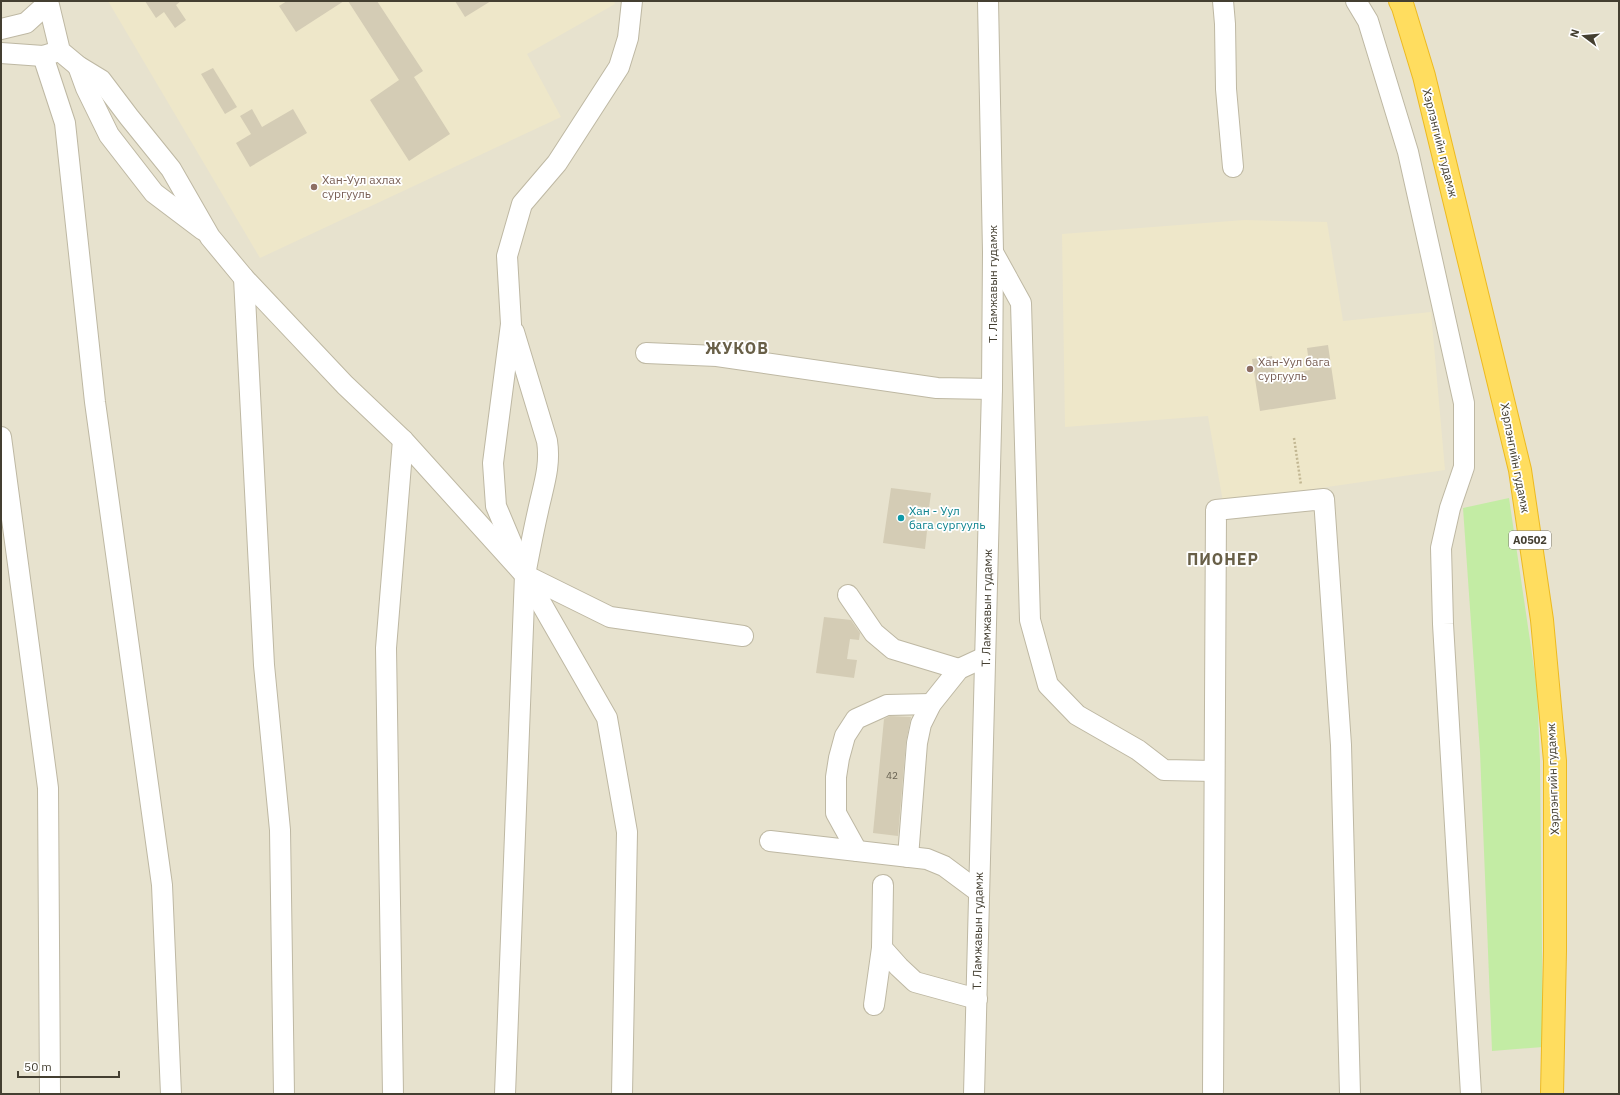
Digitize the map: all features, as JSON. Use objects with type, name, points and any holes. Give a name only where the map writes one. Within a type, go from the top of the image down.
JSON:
[{"type":"highway","name":"Хэрлэнгийн гудамж","points":[[1400,1],[1424,76],[1518,462],[1542,620],[1555,761],[1555,951],[1552,1094]]},
{"type":"street","points":[[622,1094],[627,832],[607,718],[525,575],[496,506],[493,463],[511,324],[507,256],[522,204],[557,163],[619,67],[628,38],[632,1]]},
{"type":"street","name":"Т. Ламжавын гудамж","points":[[974,1094],[992,389],[993,252],[988,1]]},
{"type":"street","points":[[1223,1],[1225,24],[1226,89],[1233,167]]},
{"type":"street","points":[[1356,1],[1368,20],[1408,152],[1464,403],[1464,467],[1450,508],[1441,548],[1443,624],[1471,1094]]},
{"type":"street","points":[[48,2],[26,23],[2,30],[3,53],[52,54],[78,66],[101,80],[129,118],[172,169],[210,237],[244,278],[345,385],[403,440],[525,575],[610,617],[743,636]]},
{"type":"street","points":[[48,2],[52,54],[65,123],[95,402],[162,885],[171,1094]]},
{"type":"street","points":[[78,66],[86,88],[109,135],[154,192],[210,237]]},
{"type":"street","points":[[993,252],[1022,303],[1030,620],[1048,685],[1077,715],[1138,750],[1164,770],[1214,771]]},
{"type":"street","points":[[244,278],[264,665],[280,830],[284,1094]]},
{"type":"street","points":[[505,1094],[525,575],[534,528],[548,471],[549,454],[547,441],[511,324]]},
{"type":"street","points":[[646,353],[717,356],[937,388],[992,389]]},
{"type":"street","points":[[1,437],[48,788],[50,1094]]},
{"type":"street","points":[[393,1094],[386,648],[403,440]]},
{"type":"street","points":[[1213,1094],[1216,510],[1324,499],[1341,745],[1350,1094]]},
{"type":"street","points":[[848,595],[874,633],[892,649],[959,669]]},
{"type":"street","points":[[908,857],[917,743],[921,724],[931,704],[959,669],[986,657]]},
{"type":"street","points":[[857,851],[836,813],[836,777],[845,736],[856,719],[886,705],[931,704]]},
{"type":"street","points":[[770,841],[927,859],[944,866],[980,892]]},
{"type":"street","points":[[874,1005],[882,948],[883,885]]},
{"type":"street","points":[[882,948],[899,968],[915,982],[977,999]]},
{"type":"path","points":[[1294,438],[1303,501]]},
{"type":"shaded area","points":[[1,1],[1619,1],[1619,1094],[1,1094]]},
{"type":"shaded area","name":"Хан-Уул ахлах сургууль","points":[[108,1],[614,1],[615,4],[527,54],[561,117],[260,258]]},
{"type":"shaded area","name":"Хан-Уул бага сургууль","points":[[1244,220],[1327,222],[1343,321],[1431,312],[1445,470],[1223,502],[1208,416],[1065,427],[1062,234]]},
{"type":"green space","points":[[1509,498],[1537,688],[1540,760],[1543,1047],[1492,1051],[1480,752],[1463,508]]},
{"type":"building","points":[[145,1],[181,1],[176,5],[186,20],[175,28],[164,12],[156,18]]},
{"type":"building","points":[[287,1],[344,1],[296,32],[279,6]]},
{"type":"building","points":[[348,1],[377,1],[423,71],[414,77],[450,134],[409,161],[370,100],[399,80]]},
{"type":"building","points":[[455,1],[491,1],[465,17]]},
{"type":"building","points":[[213,68],[237,107],[225,114],[201,74]]},
{"type":"building","points":[[252,109],[262,127],[293,109],[307,133],[250,167],[236,143],[251,134],[240,116]]},
{"type":"building","points":[[1328,345],[1336,399],[1260,411],[1252,359],[1272,356],[1275,375],[1310,370],[1307,348]]},
{"type":"building","name":"Хан - Уул бага сургууль","points":[[891,488],[931,493],[929,508],[917,506],[914,529],[927,531],[925,549],[883,543]]},
{"type":"building","points":[[824,617],[851,620],[860,633],[859,640],[850,639],[847,659],[857,660],[854,678],[816,673]]},
{"type":"building","points":[[890,716],[911,717],[906,742],[898,836],[873,833],[884,719]]},
{"type":"place","name":"Хан-Уул ахлах сургууль","points":[[314,187]]},
{"type":"place","name":"Хан-Уул бага сургууль","points":[[1250,369]]},
{"type":"place","name":"Хан - Уул бага сургууль","points":[[901,518]]},
{"type":"district","name":"ЖУКОВ","points":[[737,348]]},
{"type":"district","name":"ПИОНЕР","points":[[1223,559]]}]
